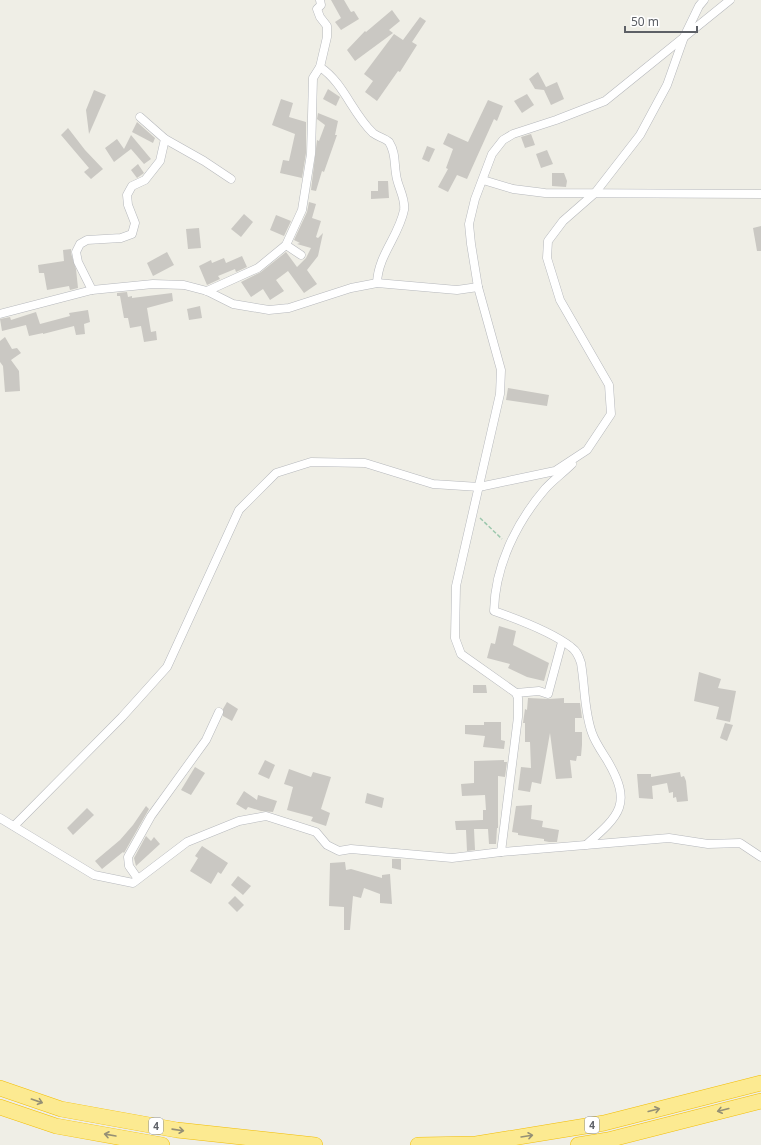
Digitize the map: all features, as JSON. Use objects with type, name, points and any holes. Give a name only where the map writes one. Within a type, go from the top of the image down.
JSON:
[{"type":"highway","name":"4","points":[[418,1145],[476,1144],[604,1123],[761,1083]]},
{"type":"highway","name":"4","points":[[0,1088],[61,1109],[177,1130],[315,1145]]},
{"type":"highway","name":"4","points":[[578,1145],[608,1140],[761,1101]]},
{"type":"highway","name":"4","points":[[0,1106],[56,1126],[162,1145]]},
{"type":"street","points":[[206,291],[258,268],[286,245],[302,210],[311,154],[313,78],[320,67],[327,37],[327,26],[320,17],[317,9],[321,5],[320,0]]},
{"type":"street","points":[[586,845],[612,822],[619,811],[620,792],[616,776],[592,734],[581,663],[578,654],[571,647],[523,622],[494,611],[494,593],[497,580],[514,534],[545,490],[587,450],[611,414],[609,385],[560,300],[546,258],[548,241],[563,221],[595,193],[640,135],[667,85],[684,37],[699,6],[704,0]]},
{"type":"street","points":[[501,852],[518,717],[518,698],[516,693],[461,654],[455,638],[456,586],[500,394],[501,370],[478,287],[471,244],[469,224],[475,199],[492,154],[503,140],[513,134],[556,120],[605,101],[730,0]]},
{"type":"street","points":[[320,67],[331,74],[361,118],[374,134],[388,141],[395,158],[396,175],[404,207],[402,220],[391,239],[378,272],[377,283]]},
{"type":"street","points":[[140,117],[165,139],[204,161],[231,179]]},
{"type":"street","points":[[92,290],[78,262],[76,252],[80,244],[87,240],[121,238],[132,234],[135,223],[128,205],[127,195],[132,186],[146,180],[160,161],[165,139]]},
{"type":"street","points":[[483,180],[506,188],[538,192],[761,194]]},
{"type":"street","points":[[286,245],[301,255]]},
{"type":"street","points":[[0,314],[92,290],[153,284],[184,285],[206,291],[233,304],[270,310],[289,308],[350,288],[377,283],[457,290],[478,287]]},
{"type":"street","points":[[14,826],[122,717],[167,666],[239,510],[276,473],[311,462],[365,463],[433,484],[479,487],[554,471],[587,450]]},
{"type":"street","points":[[516,693],[539,691],[548,694],[562,642]]},
{"type":"street","points":[[138,879],[129,866],[128,857],[151,816],[167,797],[206,740],[219,712]]},
{"type":"street","points":[[0,818],[65,859],[94,875],[133,883],[187,842],[239,821],[266,816],[316,832],[327,845],[339,851],[351,849],[452,858],[501,852],[670,838],[708,844],[740,843],[761,857]]},
{"type":"path","points":[[474,512],[509,546]]},
{"type":"building","points":[[331,0],[344,0],[351,12],[354,11],[359,19],[341,30],[335,22],[341,18]]},
{"type":"building","points":[[392,10],[400,21],[389,30],[393,33],[355,61],[347,50],[365,31],[366,32]]},
{"type":"building","points":[[420,17],[426,21],[412,42],[417,45],[400,72],[398,71],[377,101],[365,92],[373,81],[364,74],[394,34],[403,40]]},
{"type":"building","points":[[538,72],[546,87],[557,82],[564,99],[551,105],[544,90],[535,89],[529,79]]},
{"type":"building","points":[[328,89],[340,97],[336,106],[323,99]]},
{"type":"building","points":[[94,90],[106,95],[89,134],[86,110]]},
{"type":"building","points":[[527,94],[534,105],[522,113],[514,101]]},
{"type":"building","points":[[281,99],[293,103],[289,117],[306,122],[306,153],[302,178],[280,173],[283,160],[289,161],[295,134],[272,125]]},
{"type":"building","points":[[488,100],[503,106],[497,121],[494,119],[467,179],[457,175],[448,192],[438,187],[448,169],[446,168],[453,149],[443,144],[448,133],[468,142]]},
{"type":"building","points":[[318,113],[338,121],[335,135],[337,135],[324,172],[322,171],[316,191],[311,190],[317,140],[319,141],[325,125],[317,119]]},
{"type":"building","points":[[137,122],[155,138],[153,143],[132,132]]},
{"type":"building","points":[[68,128],[85,150],[103,169],[91,179],[84,172],[89,168],[61,135]]},
{"type":"building","points":[[531,134],[535,145],[525,148],[521,137]]},
{"type":"building","points":[[131,135],[151,159],[144,164],[131,149],[114,162],[105,148],[117,139],[124,149]]},
{"type":"building","points":[[427,146],[435,149],[429,162],[422,159]]},
{"type":"building","points":[[547,150],[553,164],[541,168],[536,154]]},
{"type":"building","points":[[138,164],[144,173],[137,178],[131,170]]},
{"type":"building","points":[[552,173],[564,173],[567,181],[566,187],[552,186]]},
{"type":"building","points":[[378,181],[388,181],[389,198],[371,199],[371,191],[378,191]]},
{"type":"building","points":[[309,202],[316,204],[312,218],[321,221],[316,237],[318,238],[323,233],[318,256],[307,270],[317,284],[304,293],[288,271],[276,280],[284,291],[270,300],[263,289],[251,297],[241,282],[261,272],[286,252],[297,267],[306,258],[311,248],[297,244],[300,243],[294,240],[307,212]]},
{"type":"building","points":[[244,214],[253,222],[241,237],[231,229]]},
{"type":"building","points":[[276,215],[291,221],[284,236],[270,230]]},
{"type":"building","points":[[761,226],[761,251],[757,251],[753,228]]},
{"type":"building","points":[[199,228],[201,248],[188,249],[186,229]]},
{"type":"building","points":[[71,249],[76,269],[78,288],[70,290],[69,286],[47,290],[44,273],[39,273],[38,265],[64,261],[63,250]]},
{"type":"building","points":[[167,252],[174,265],[153,276],[147,263]]},
{"type":"building","points":[[242,256],[247,267],[236,272],[235,269],[218,276],[220,279],[207,285],[199,266],[211,260],[212,263],[224,258],[226,263]]},
{"type":"building","points":[[127,292],[128,297],[132,296],[132,298],[172,293],[173,301],[147,308],[151,332],[156,331],[157,340],[144,342],[141,326],[130,328],[128,318],[124,318],[120,296],[117,296],[117,293]]},
{"type":"building","points":[[200,306],[202,318],[189,320],[187,309]]},
{"type":"building","points":[[88,310],[90,322],[84,324],[85,334],[76,335],[74,326],[29,336],[26,325],[2,331],[0,319],[10,317],[11,320],[36,312],[40,324],[70,316],[69,313]]},
{"type":"building","points":[[5,337],[12,349],[17,348],[21,353],[11,360],[19,371],[20,391],[5,392],[3,366],[0,362],[0,341]]},
{"type":"building","points":[[508,388],[549,395],[547,406],[506,400]]},
{"type":"building","points":[[499,626],[516,631],[513,645],[549,663],[544,681],[527,677],[508,668],[510,664],[487,658],[491,643],[495,644]]},
{"type":"building","points":[[699,672],[721,679],[718,688],[736,691],[730,722],[716,719],[719,707],[694,701]]},
{"type":"building","points":[[473,685],[486,685],[487,693],[473,693]]},
{"type":"building","points":[[528,698],[564,698],[564,703],[580,703],[582,718],[575,718],[575,732],[582,732],[582,745],[581,756],[577,756],[576,761],[570,760],[572,778],[556,779],[550,733],[541,784],[532,782],[530,792],[518,790],[521,767],[531,768],[530,742],[525,742],[525,723],[523,723],[525,709],[527,710]]},
{"type":"building","points":[[227,702],[238,709],[232,721],[223,716],[223,709]]},
{"type":"building","points":[[484,722],[501,722],[501,740],[505,741],[504,749],[483,747],[485,736],[465,734],[465,725],[484,725]]},
{"type":"building","points":[[725,723],[733,725],[727,741],[720,738]]},
{"type":"building","points":[[265,760],[275,765],[269,779],[258,774]]},
{"type":"building","points":[[504,760],[504,762],[507,762],[505,777],[498,776],[498,828],[496,844],[489,844],[488,829],[474,829],[475,850],[467,851],[466,830],[456,830],[455,821],[483,820],[483,810],[486,810],[485,795],[462,796],[461,784],[474,783],[474,761]]},
{"type":"building","points":[[195,767],[205,773],[191,795],[181,790]]},
{"type":"building","points":[[289,769],[311,777],[313,772],[331,777],[321,809],[330,813],[326,826],[311,821],[313,817],[287,810],[293,787],[284,784]]},
{"type":"building","points":[[680,772],[681,777],[684,776],[686,781],[688,801],[677,802],[676,797],[673,798],[673,792],[669,793],[667,783],[652,786],[653,799],[639,798],[637,774],[651,774],[651,777]]},
{"type":"building","points":[[244,791],[257,800],[258,795],[277,801],[273,812],[261,811],[248,807],[246,810],[236,804]]},
{"type":"building","points":[[367,793],[384,798],[382,808],[365,803]]},
{"type":"building","points":[[532,805],[531,819],[543,821],[542,827],[559,830],[557,842],[544,841],[544,839],[518,835],[518,833],[512,832],[516,806]]},
{"type":"building","points":[[146,806],[149,809],[124,853],[123,852],[102,869],[95,861],[120,840],[133,825]]},
{"type":"building","points":[[87,808],[94,815],[73,835],[67,828]]},
{"type":"building","points":[[146,836],[151,841],[154,837],[160,844],[136,866],[134,858]]},
{"type":"building","points":[[202,846],[228,863],[221,874],[218,872],[211,884],[190,871],[198,858],[195,856]]},
{"type":"building","points":[[392,859],[401,859],[401,870],[392,868]]},
{"type":"building","points":[[345,862],[346,870],[351,869],[382,878],[382,875],[390,874],[392,904],[380,903],[380,894],[364,888],[361,898],[353,896],[350,930],[344,930],[344,907],[329,906],[330,863]]},
{"type":"building","points":[[238,876],[251,886],[243,895],[231,885]]},
{"type":"building","points":[[235,896],[244,905],[237,912],[228,903]]}]
